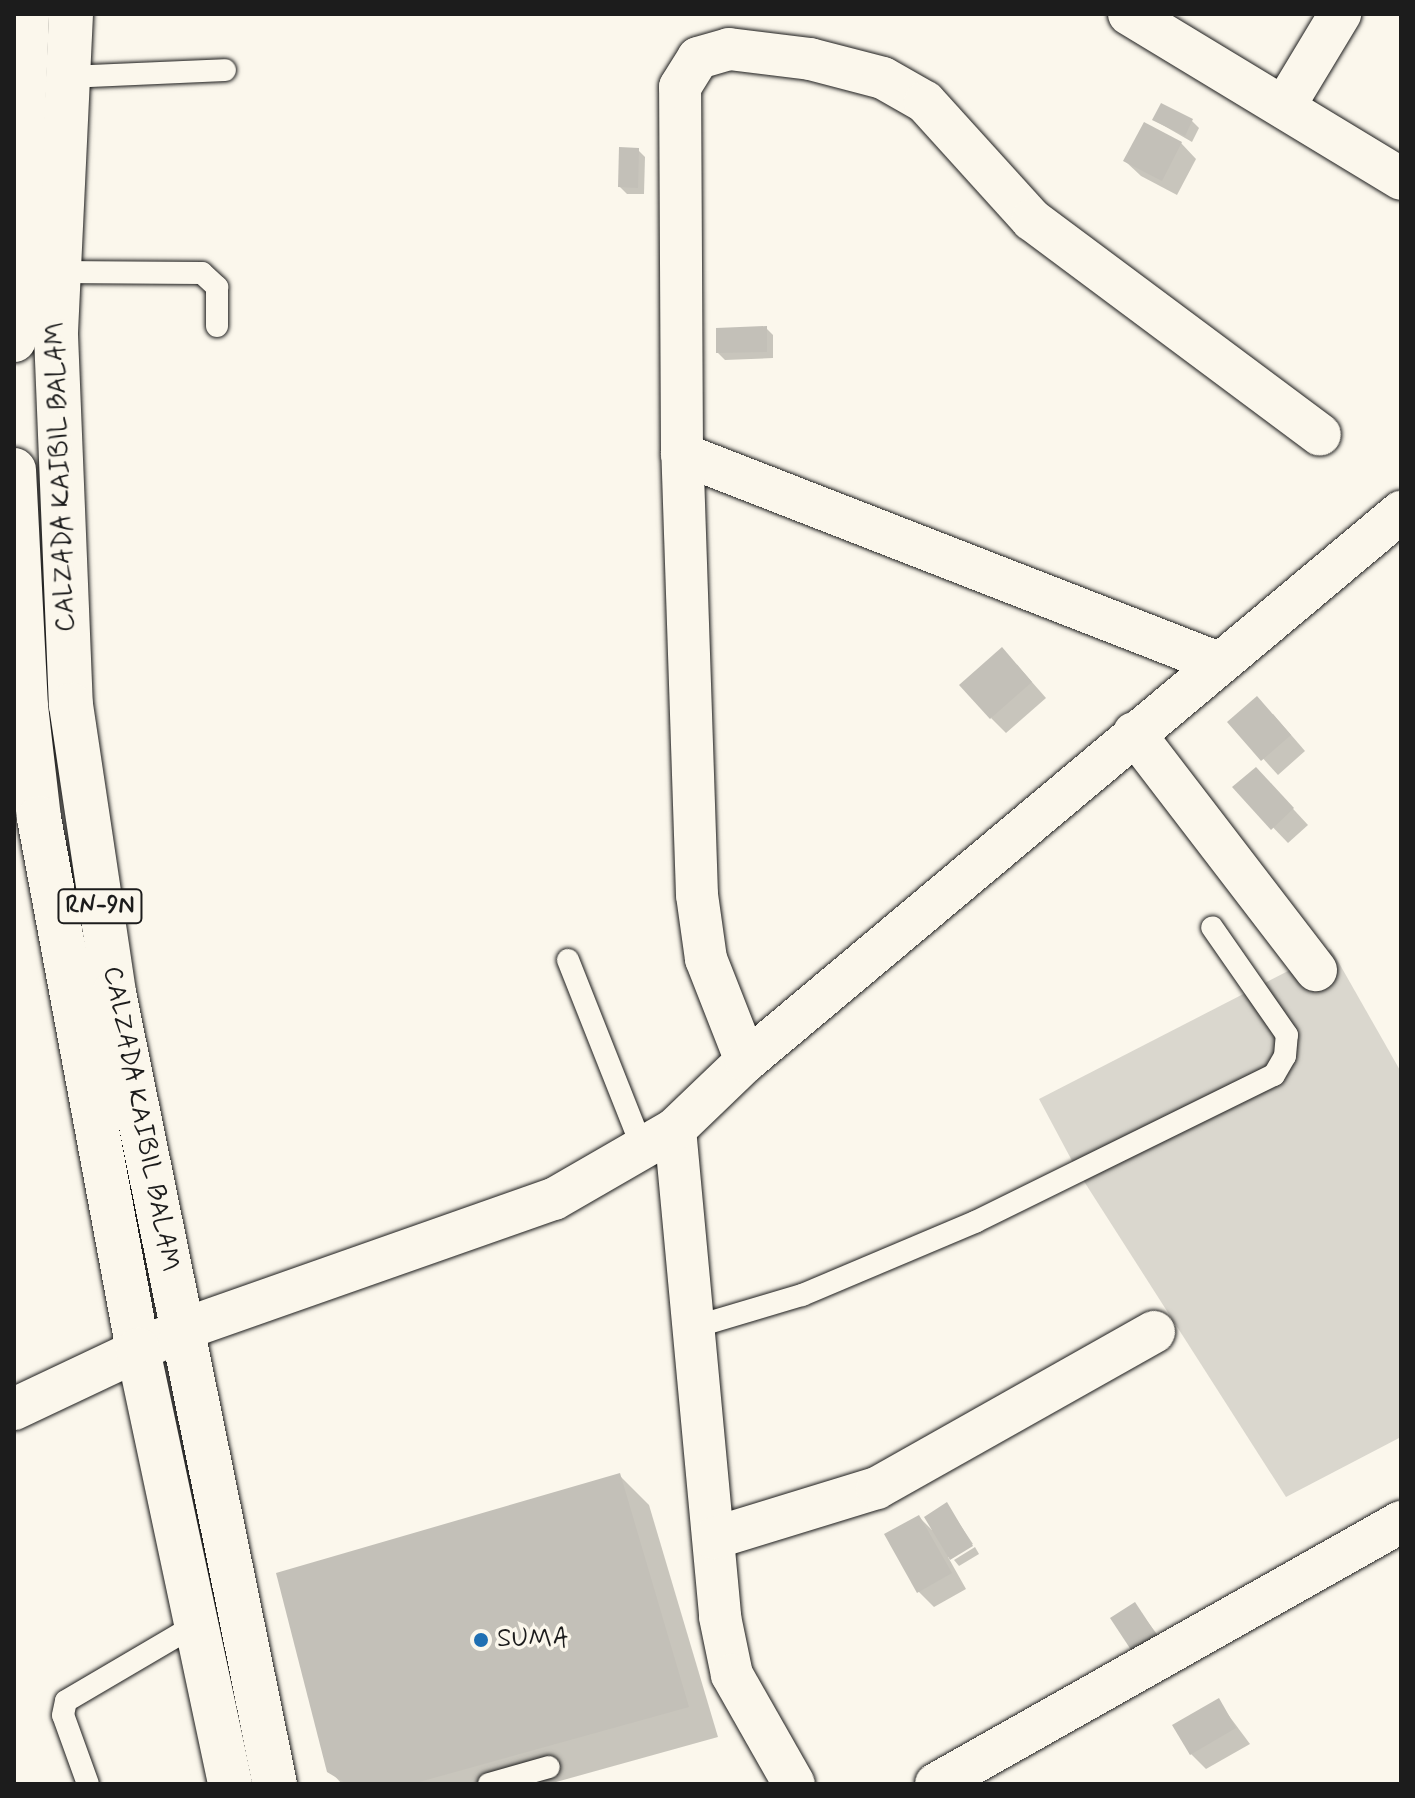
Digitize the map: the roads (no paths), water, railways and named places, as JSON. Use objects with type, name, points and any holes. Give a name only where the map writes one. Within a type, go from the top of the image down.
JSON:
[{"type":"main road","name":"CALZADA KAIBIL BALAM","points":[[14,340],[16,208],[27,14]]},
{"type":"main road","name":"CALZADA KAIBIL BALAM","points":[[71,14],[57,272],[73,719],[114,993],[275,1784]]},
{"type":"main road","name":"CALZADA KAIBIL BALAM","points":[[14,470],[15,557],[39,818],[138,1350],[199,1623],[230,1784]]},
{"type":"street","points":[[1129,14],[1401,179]]},
{"type":"street","points":[[1284,107],[1340,14]]},
{"type":"street","points":[[746,1061],[706,959],[697,895],[682,454],[680,87],[698,58],[729,49],[810,59],[883,78],[925,102],[1032,220],[1320,435]]},
{"type":"street","points":[[682,454],[1216,662]]},
{"type":"street","points":[[14,1409],[181,1330],[554,1199],[659,1139],[746,1061],[1216,662],[1401,512]]},
{"type":"street","points":[[1134,733],[1316,970]]},
{"type":"street","points":[[659,1139],[691,1328],[720,1617],[732,1675],[794,1784]]},
{"type":"street","points":[[714,1538],[877,1488],[1154,1332]]},
{"type":"street","points":[[936,1784],[1401,1522]]},
{"type":"lane","points":[[67,77],[225,70]]},
{"type":"lane","points":[[57,272],[202,273],[217,287],[217,326]]},
{"type":"lane","points":[[691,1328],[802,1295],[975,1222],[1274,1075],[1285,1056],[1287,1035],[1212,927]]},
{"type":"lane","points":[[568,960],[659,1139]]},
{"type":"lane","points":[[88,1784],[63,1715],[66,1701],[199,1623]]},
{"type":"lane","points":[[489,1784],[549,1767]]},
{"type":"place","name":"SUMA","points":[[481,1640]]}]
